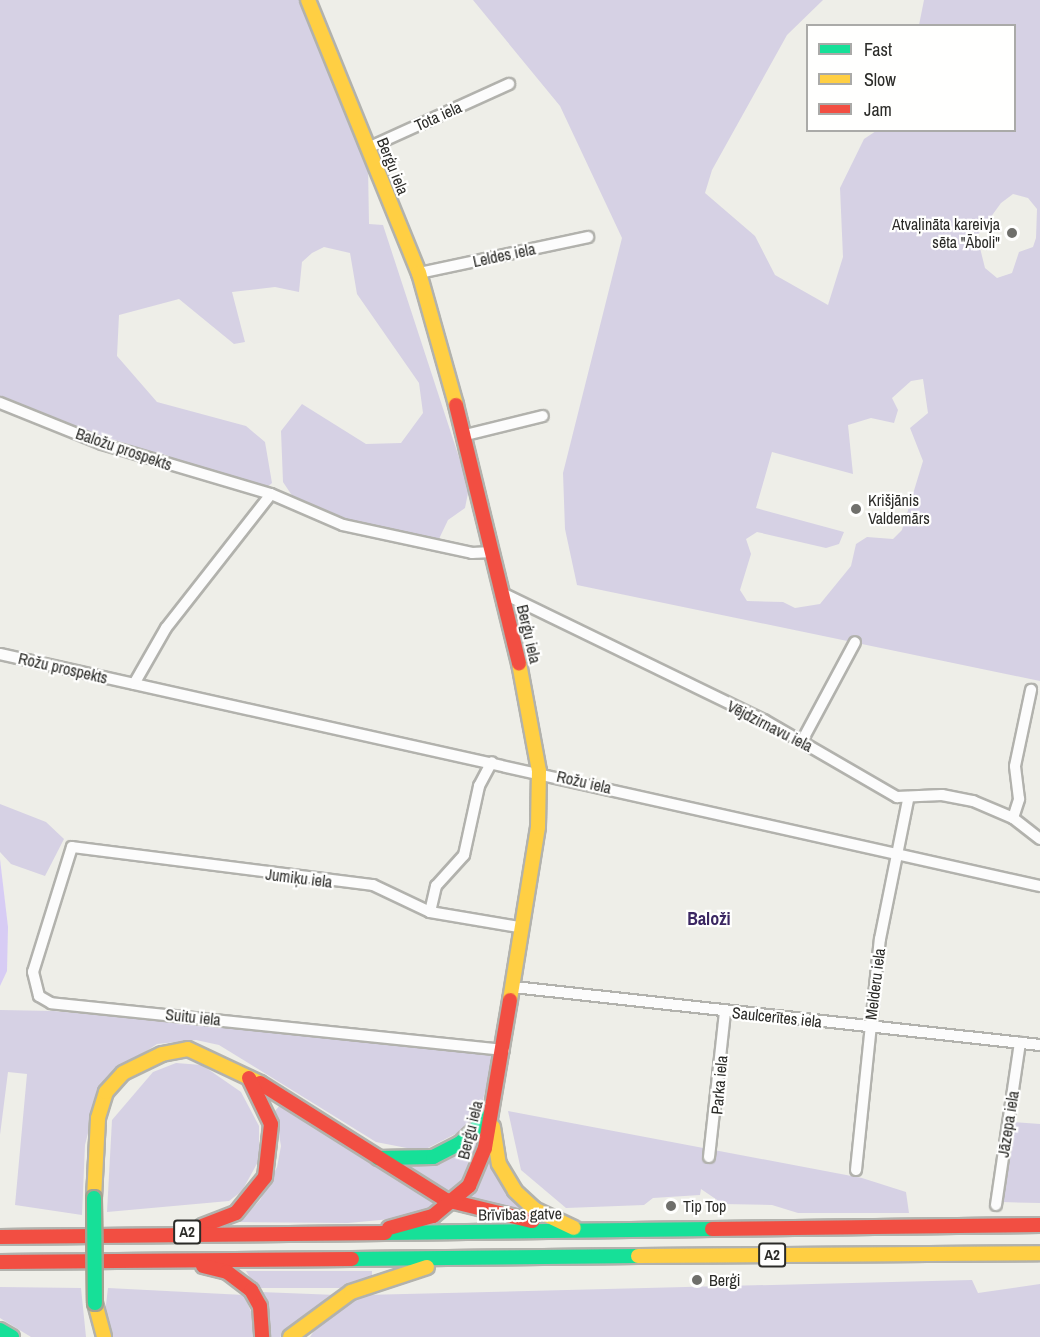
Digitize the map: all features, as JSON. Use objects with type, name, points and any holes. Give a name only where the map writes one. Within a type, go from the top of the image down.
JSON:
[{"type":"main road","name":"Berģu iela","points":[[308,0],[419,273],[466,435],[539,771],[538,827],[519,927],[514,987],[492,1113],[477,1171],[454,1203],[433,1216],[370,1232]]},
{"type":"main road","points":[[101,1334],[95,1302],[94,1198],[98,1118],[106,1092],[123,1073],[162,1054],[188,1049],[244,1072],[369,1156],[454,1203],[517,1221],[561,1223]]},
{"type":"main road","points":[[115,1234],[216,1223],[253,1197],[272,1151],[271,1124],[244,1072]]},
{"type":"main road","points":[[369,1156],[396,1161],[433,1157],[471,1135],[492,1113]]},
{"type":"main road","points":[[492,1113],[495,1150],[506,1180],[534,1209],[579,1230]]},
{"type":"main road","name":"Brīvības gatve","points":[[0,1237],[1040,1225]]},
{"type":"main road","name":"A2","points":[[0,1262],[1040,1253]]},
{"type":"main road","points":[[290,1337],[377,1279],[409,1269],[482,1265],[509,1257]]},
{"type":"main road","points":[[178,1260],[227,1272],[248,1287],[260,1306],[262,1337]]},
{"type":"main road","points":[[298,1337],[309,1323]]},
{"type":"main road","points":[[0,1330],[12,1337]]},
{"type":"street","name":"Tota iela","points":[[368,148],[508,84]]},
{"type":"street","name":"Leldes iela","points":[[419,273],[588,237]]},
{"type":"street","name":"Baložu prospekts","points":[[0,403],[102,444],[270,494]]},
{"type":"street","points":[[466,435],[543,416]]},
{"type":"street","points":[[130,683],[166,628],[270,494],[343,525],[472,553],[492,552]]},
{"type":"street","name":"Vējdzirnavu iela","points":[[502,593],[802,741],[908,800]]},
{"type":"street","points":[[802,741],[855,642]]},
{"type":"street","name":"Rožu prospekts","points":[[0,654],[130,683]]},
{"type":"street","name":"Rožu iela","points":[[130,683],[539,771],[1040,886]]},
{"type":"street","points":[[1013,818],[1018,799],[1015,766],[1031,690]]},
{"type":"street","points":[[430,912],[436,886],[464,855],[478,786],[492,762]]},
{"type":"street","points":[[908,800],[942,795],[1013,818],[1040,839]]},
{"type":"street","name":"Melderu iela","points":[[856,1170],[870,1026],[908,800]]},
{"type":"street","name":"Jumiķu iela","points":[[72,847],[373,885],[430,912],[519,927]]},
{"type":"street","name":"Suitu iela","points":[[72,847],[33,972],[39,996],[51,1003],[504,1050]]},
{"type":"street","name":"Saulcerītes iela","points":[[514,987],[1040,1046]]},
{"type":"street","name":"Parka iela","points":[[709,1157],[725,1012]]},
{"type":"street","name":"Jāzepa iela","points":[[996,1205],[1020,1043]]},
{"type":"shaded area","points":[[0,0],[300,0],[368,166],[369,224],[383,225],[469,488],[465,508],[448,520],[438,541],[327,515],[295,500],[283,482],[281,431],[302,404],[366,444],[401,443],[423,413],[419,383],[357,294],[350,253],[324,247],[312,253],[302,262],[299,292],[275,287],[232,292],[245,342],[234,344],[179,299],[119,315],[117,356],[157,402],[246,426],[265,442],[272,483],[265,489],[173,463],[0,400]]},
{"type":"shaded area","points":[[473,0],[823,0],[787,35],[712,170],[705,193],[755,236],[775,275],[828,305],[843,257],[840,188],[864,139],[874,132],[1016,132],[1016,24],[919,24],[924,0],[1040,0],[1040,681],[577,585],[565,529],[563,473],[622,238],[560,106]],"holes":[[[1013,194],[1028,198],[1037,209],[1036,238],[1033,247],[1019,252],[1012,273],[997,278],[985,268],[977,236],[1001,203]],[[923,379],[928,413],[910,428],[923,461],[902,530],[893,539],[867,537],[856,544],[851,566],[820,604],[795,608],[783,602],[747,601],[740,590],[751,554],[746,539],[757,532],[826,548],[839,544],[844,532],[756,508],[772,452],[853,474],[848,425],[871,418],[894,423],[898,410],[892,398],[911,381]]]},
{"type":"shaded area","points":[[0,804],[46,822],[64,839],[45,876],[11,864],[0,852]]},
{"type":"shaded area","points":[[0,859],[8,927],[7,971],[0,986]]},
{"type":"shaded area","points":[[0,1010],[54,1011],[495,1051],[480,1112],[465,1129],[422,1151],[376,1142],[219,1045],[196,1040],[157,1044],[105,1079],[97,1097],[85,1145],[82,1215],[15,1205],[27,1074],[8,1072],[0,1135]]},
{"type":"shaded area","points":[[176,1063],[202,1065],[241,1092],[259,1126],[259,1160],[242,1191],[229,1201],[107,1212],[112,1120],[153,1072]]},
{"type":"shaded area","points":[[280,1105],[442,1204],[402,1218],[348,1223],[239,1222],[260,1200],[277,1167],[281,1146],[275,1111]]},
{"type":"shaded area","points":[[508,1111],[862,1178],[906,1192],[909,1213],[798,1213],[772,1205],[723,1204],[701,1189],[700,1195],[653,1198],[644,1205],[566,1208],[521,1170]]},
{"type":"shaded area","points":[[1011,1122],[1040,1124],[1040,1203],[1001,1202]]},
{"type":"shaded area","points":[[476,1138],[481,1143],[475,1164],[453,1198],[398,1168],[429,1165]]},
{"type":"shaded area","points":[[493,1159],[528,1210],[525,1217],[463,1202],[487,1160]]},
{"type":"shaded area","points":[[246,1271],[372,1271],[372,1277],[343,1288],[256,1288]]},
{"type":"shaded area","points":[[972,1280],[978,1293],[1040,1284],[1040,1337],[310,1337],[318,1325],[363,1295]]},
{"type":"shaded area","points":[[0,1287],[81,1288],[86,1337],[31,1337],[0,1318]]},
{"type":"shaded area","points":[[108,1288],[244,1295],[257,1326],[253,1337],[111,1337],[104,1321]]},
{"type":"shaded area","points":[[260,1292],[337,1295],[280,1337],[267,1337]]},
{"type":"traffic: fast","points":[[378,1158],[433,1157],[459,1144],[490,1115]]},
{"type":"traffic: fast","points":[[94,1198],[95,1303]]},
{"type":"traffic: fast","points":[[385,1233],[712,1229]]},
{"type":"traffic: fast","points":[[352,1259],[638,1256]]},
{"type":"traffic: fast","points":[[0,1330],[12,1337]]},
{"type":"traffic: slow","points":[[308,0],[419,273],[456,405]]},
{"type":"traffic: slow","points":[[510,1000],[538,827],[539,771],[519,663]]},
{"type":"traffic: slow","points":[[94,1198],[98,1118],[106,1092],[123,1073],[162,1054],[188,1049],[260,1083]]},
{"type":"traffic: slow","points":[[493,1127],[499,1164],[515,1191],[534,1209],[574,1228]]},
{"type":"traffic: slow","points":[[638,1256],[1040,1253]]},
{"type":"traffic: slow","points":[[290,1337],[351,1292],[427,1267]]},
{"type":"traffic: slow","points":[[95,1303],[104,1337]]},
{"type":"traffic: jam","points":[[456,405],[519,663]]},
{"type":"traffic: jam","points":[[389,1228],[433,1216],[469,1186],[485,1148],[510,1000]]},
{"type":"traffic: jam","points":[[202,1226],[236,1213],[265,1177],[271,1124],[249,1078]]},
{"type":"traffic: jam","points":[[260,1083],[446,1200],[532,1221]]},
{"type":"traffic: jam","points":[[712,1229],[1040,1225]]},
{"type":"traffic: jam","points":[[0,1237],[385,1233]]},
{"type":"traffic: jam","points":[[0,1262],[352,1259]]},
{"type":"traffic: jam","points":[[203,1266],[227,1272],[251,1290],[260,1306],[262,1337]]},
{"type":"place","name":"Atvaļināta kareivja sēta \"Āboli\"","points":[[1012,233]]},
{"type":"place","name":"Krišjānis Valdemārs","points":[[856,509]]},
{"type":"place","name":"Tip Top","points":[[671,1206]]},
{"type":"place","name":"Berģi","points":[[697,1280]]},
{"type":"district","name":"Baloži","points":[[709,919]]}]
